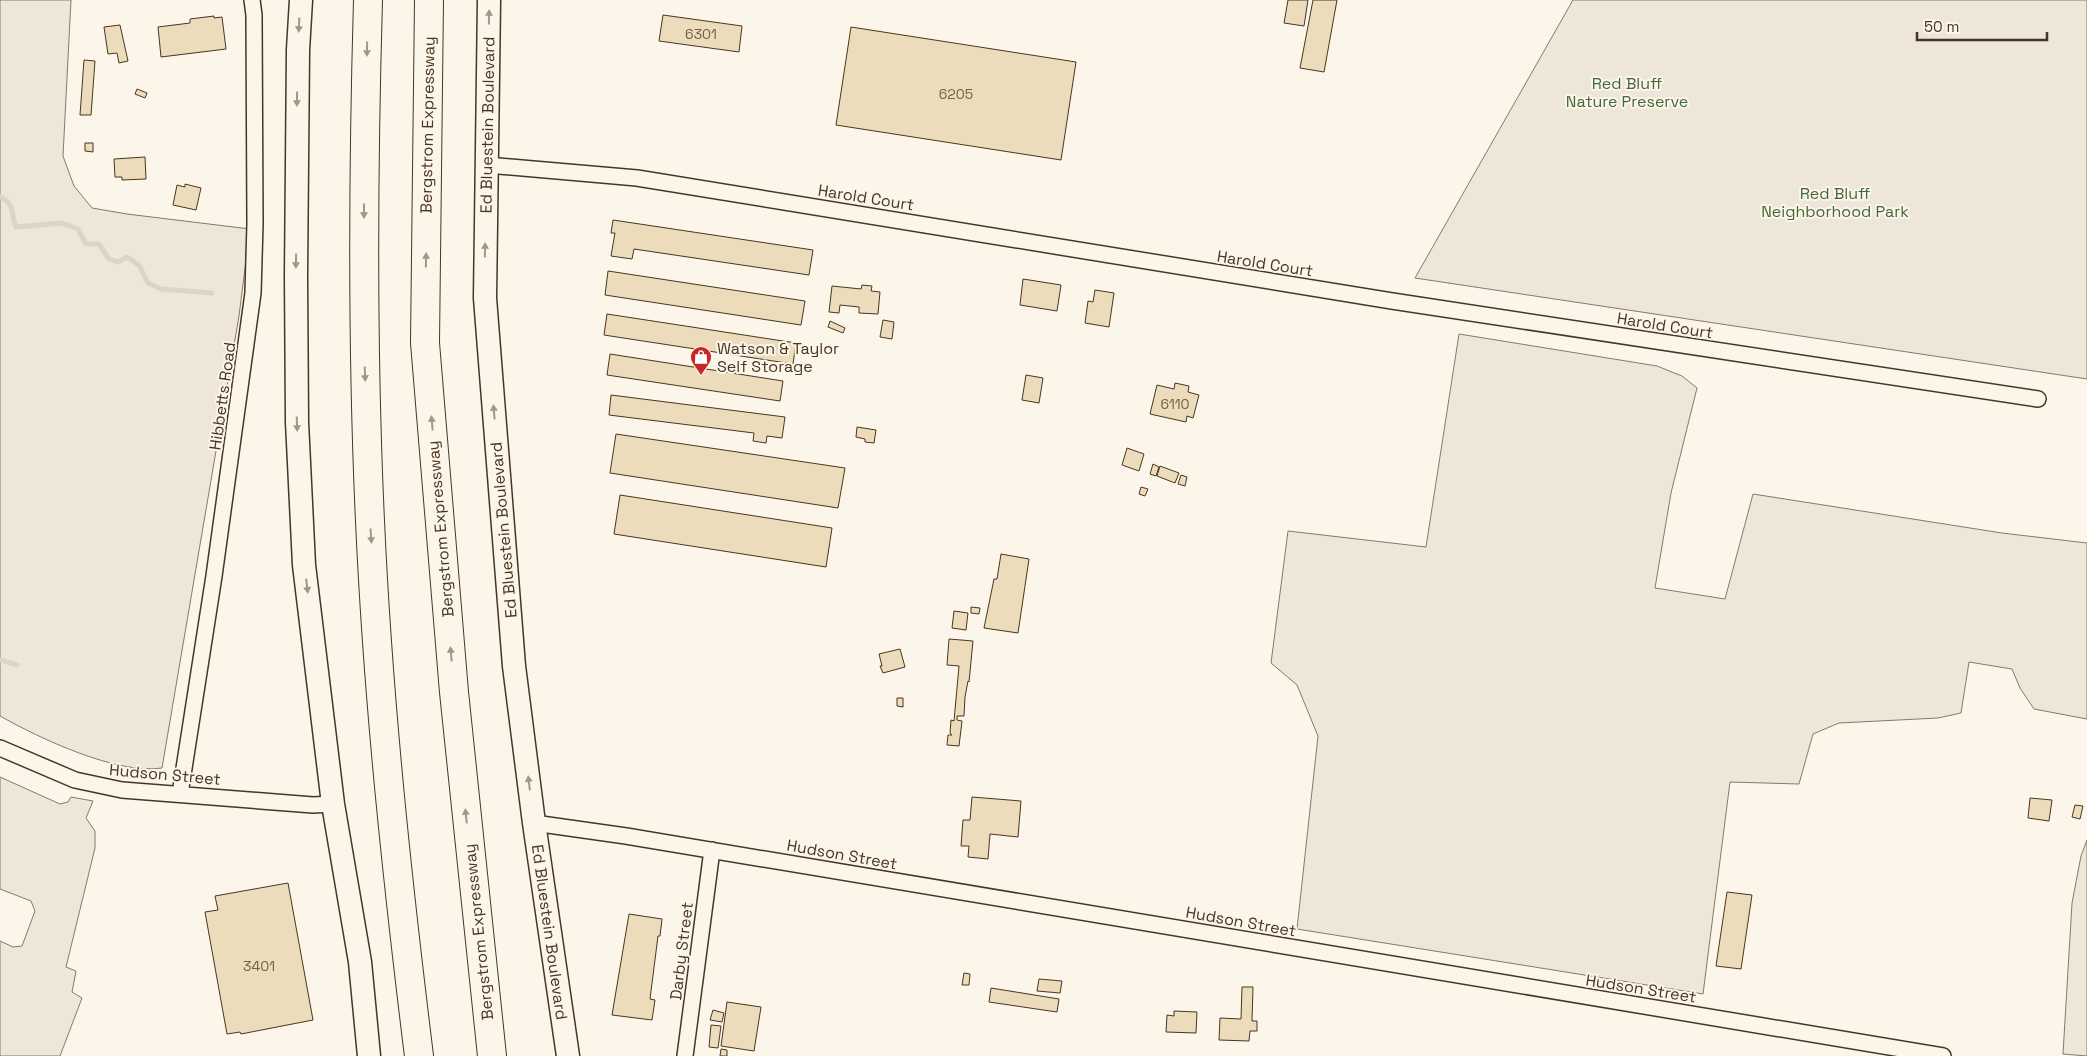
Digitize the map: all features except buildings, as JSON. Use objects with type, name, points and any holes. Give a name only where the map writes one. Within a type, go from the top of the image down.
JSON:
[{"type":"highway","points":[[368,0],[364,178],[364,369],[370,524],[382,713],[403,925],[419,1056]]},
{"type":"highway","name":"Bergstrom Expressway","points":[[429,0],[425,343],[454,692],[492,1056]]},
{"type":"main road","points":[[301,0],[298,50],[296,246],[297,422],[304,565],[333,804],[360,962],[369,1056]]},
{"type":"main road","name":"Ed Bluestein Boulevard","points":[[489,0],[485,298],[514,666],[534,823],[568,1056]]},
{"type":"street","name":"Hibbetts Road","points":[[180,794],[214,576],[253,293],[256,224],[254,16],[252,0]]},
{"type":"street","name":"Harold Court","points":[[486,165],[637,178],[1392,301],[2038,399]]},
{"type":"street","name":"Hudson Street","points":[[0,748],[17,757],[75,780],[122,790],[313,805],[333,804]]},
{"type":"street","name":"Hudson Street","points":[[534,823],[712,850],[1943,1056]]},
{"type":"street","name":"Darby Street","points":[[685,1056],[712,850]]},
{"type":"green space","points":[[0,0],[71,0],[63,156],[74,186],[92,208],[250,229],[239,316],[162,768],[144,769],[123,766],[79,753],[0,716]]},
{"type":"green space","name":"Red Bluff Neighborhood Park","points":[[1573,0],[2087,0],[2087,379],[1415,278]]},
{"type":"green space","points":[[1459,334],[1657,366],[1682,376],[1697,388],[1671,493],[1655,588],[1725,599],[1753,494],[2002,533],[2087,543],[2087,719],[2034,709],[2020,688],[2012,669],[1969,662],[1961,713],[1938,718],[1839,723],[1813,734],[1799,784],[1730,782],[1703,994],[1297,929],[1318,736],[1297,685],[1271,663],[1288,531],[1426,547]]},
{"type":"green space","points":[[2087,840],[2087,1056],[2063,1054],[2072,903],[2081,856]]},
{"type":"shaded area","points":[[0,777],[60,804],[68,802],[71,797],[93,801],[86,818],[95,831],[95,848],[66,967],[76,971],[72,992],[82,998],[60,1056],[0,1056],[0,941],[13,947],[22,946],[35,911],[31,901],[0,889]]},
{"type":"waterway","points":[[0,196],[11,206],[16,227],[62,223],[78,229],[86,244],[99,244],[109,259],[118,262],[127,257],[139,265],[148,283],[161,289],[212,293]]},
{"type":"waterway","points":[[0,660],[17,665]]},
{"type":"place","name":"Watson & Taylor Self Storage","points":[[701,376]]},
{"type":"park label","name":"Red Bluff Nature Preserve","points":[[1627,92]]}]
